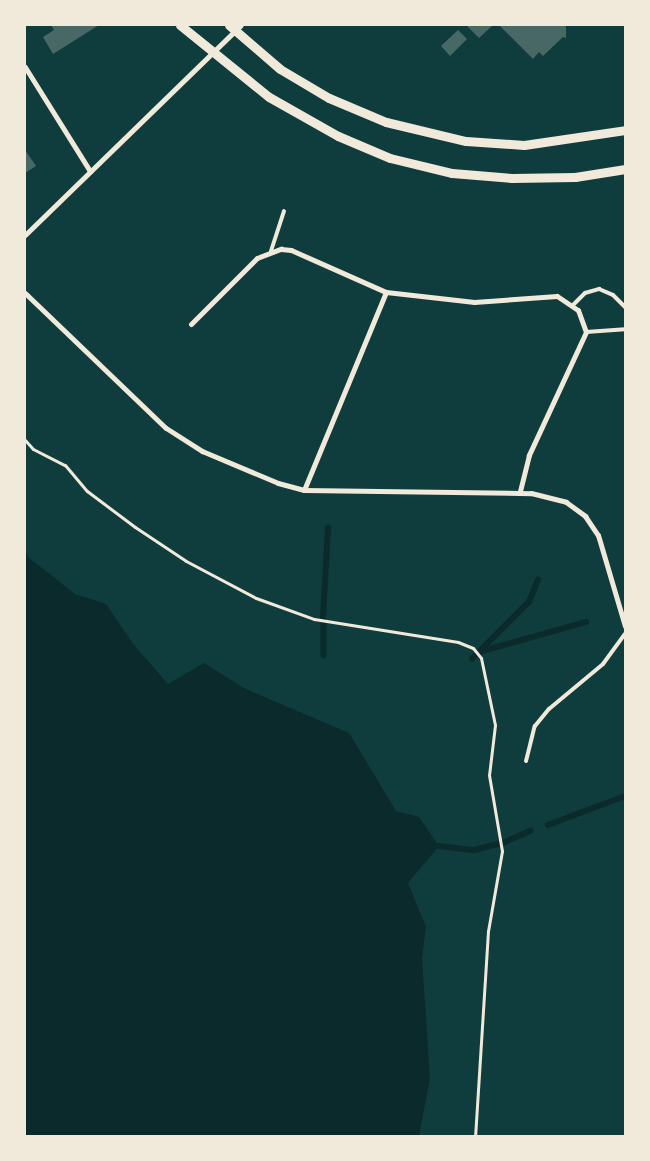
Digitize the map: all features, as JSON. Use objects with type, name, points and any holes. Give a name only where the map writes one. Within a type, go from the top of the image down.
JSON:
[{"type":"street","points":[[180,25],[211,53],[269,97],[324,129],[390,158],[452,173],[512,178],[575,176],[625,169]]},
{"type":"street","points":[[25,234],[211,53],[235,27],[280,69],[329,98],[386,122],[444,137],[524,145],[625,130]]},
{"type":"street","points":[[25,67],[90,171]]},
{"type":"street","points":[[191,324],[257,258],[271,251],[291,250],[386,292],[474,302],[556,296],[573,305],[582,317],[586,332],[529,455],[520,492]]},
{"type":"street","points":[[304,490],[386,292]]},
{"type":"street","points":[[25,293],[166,428],[184,440],[278,483],[304,490],[520,492],[555,497],[585,516],[598,535],[622,603],[625,626]]},
{"type":"lane","points":[[271,251],[284,211]]},
{"type":"lane","points":[[573,305],[585,293],[600,289],[613,295],[625,307]]},
{"type":"lane","points":[[586,332],[625,329]]},
{"type":"lane","points":[[526,761],[535,726],[549,709],[603,664],[625,634]]},
{"type":"path","points":[[25,440],[33,449],[65,465],[87,490],[135,527],[186,561],[256,598],[314,619],[458,642],[473,648],[481,658],[495,725],[488,775],[502,851],[488,932],[475,1136]]},
{"type":"water","points":[[25,549],[28,557],[75,594],[106,604],[134,645],[168,684],[204,663],[246,689],[349,733],[396,811],[419,817],[439,846],[408,883],[426,927],[422,958],[430,1078],[419,1136],[25,1136]]},
{"type":"building","points":[[51,25],[99,25],[53,54],[43,37],[54,30]]},
{"type":"building","points":[[466,25],[493,25],[479,38]]},
{"type":"building","points":[[499,25],[566,25],[566,38],[563,37],[543,56],[539,52],[533,59]]},
{"type":"building","points":[[458,30],[467,39],[450,56],[441,46]]},
{"type":"building","points":[[25,150],[36,166],[25,173]]},
{"type":"waterway","points":[[323,618],[328,528]]},
{"type":"waterway","points":[[481,650],[529,602],[538,580]]},
{"type":"waterway","points":[[479,652],[586,622]]},
{"type":"waterway","points":[[324,624],[324,655]]},
{"type":"waterway","points":[[472,659],[475,656]]},
{"type":"waterway","points":[[548,825],[625,796]]},
{"type":"waterway","points":[[503,843],[530,831]]},
{"type":"waterway","points":[[439,846],[474,850],[498,844]]}]
